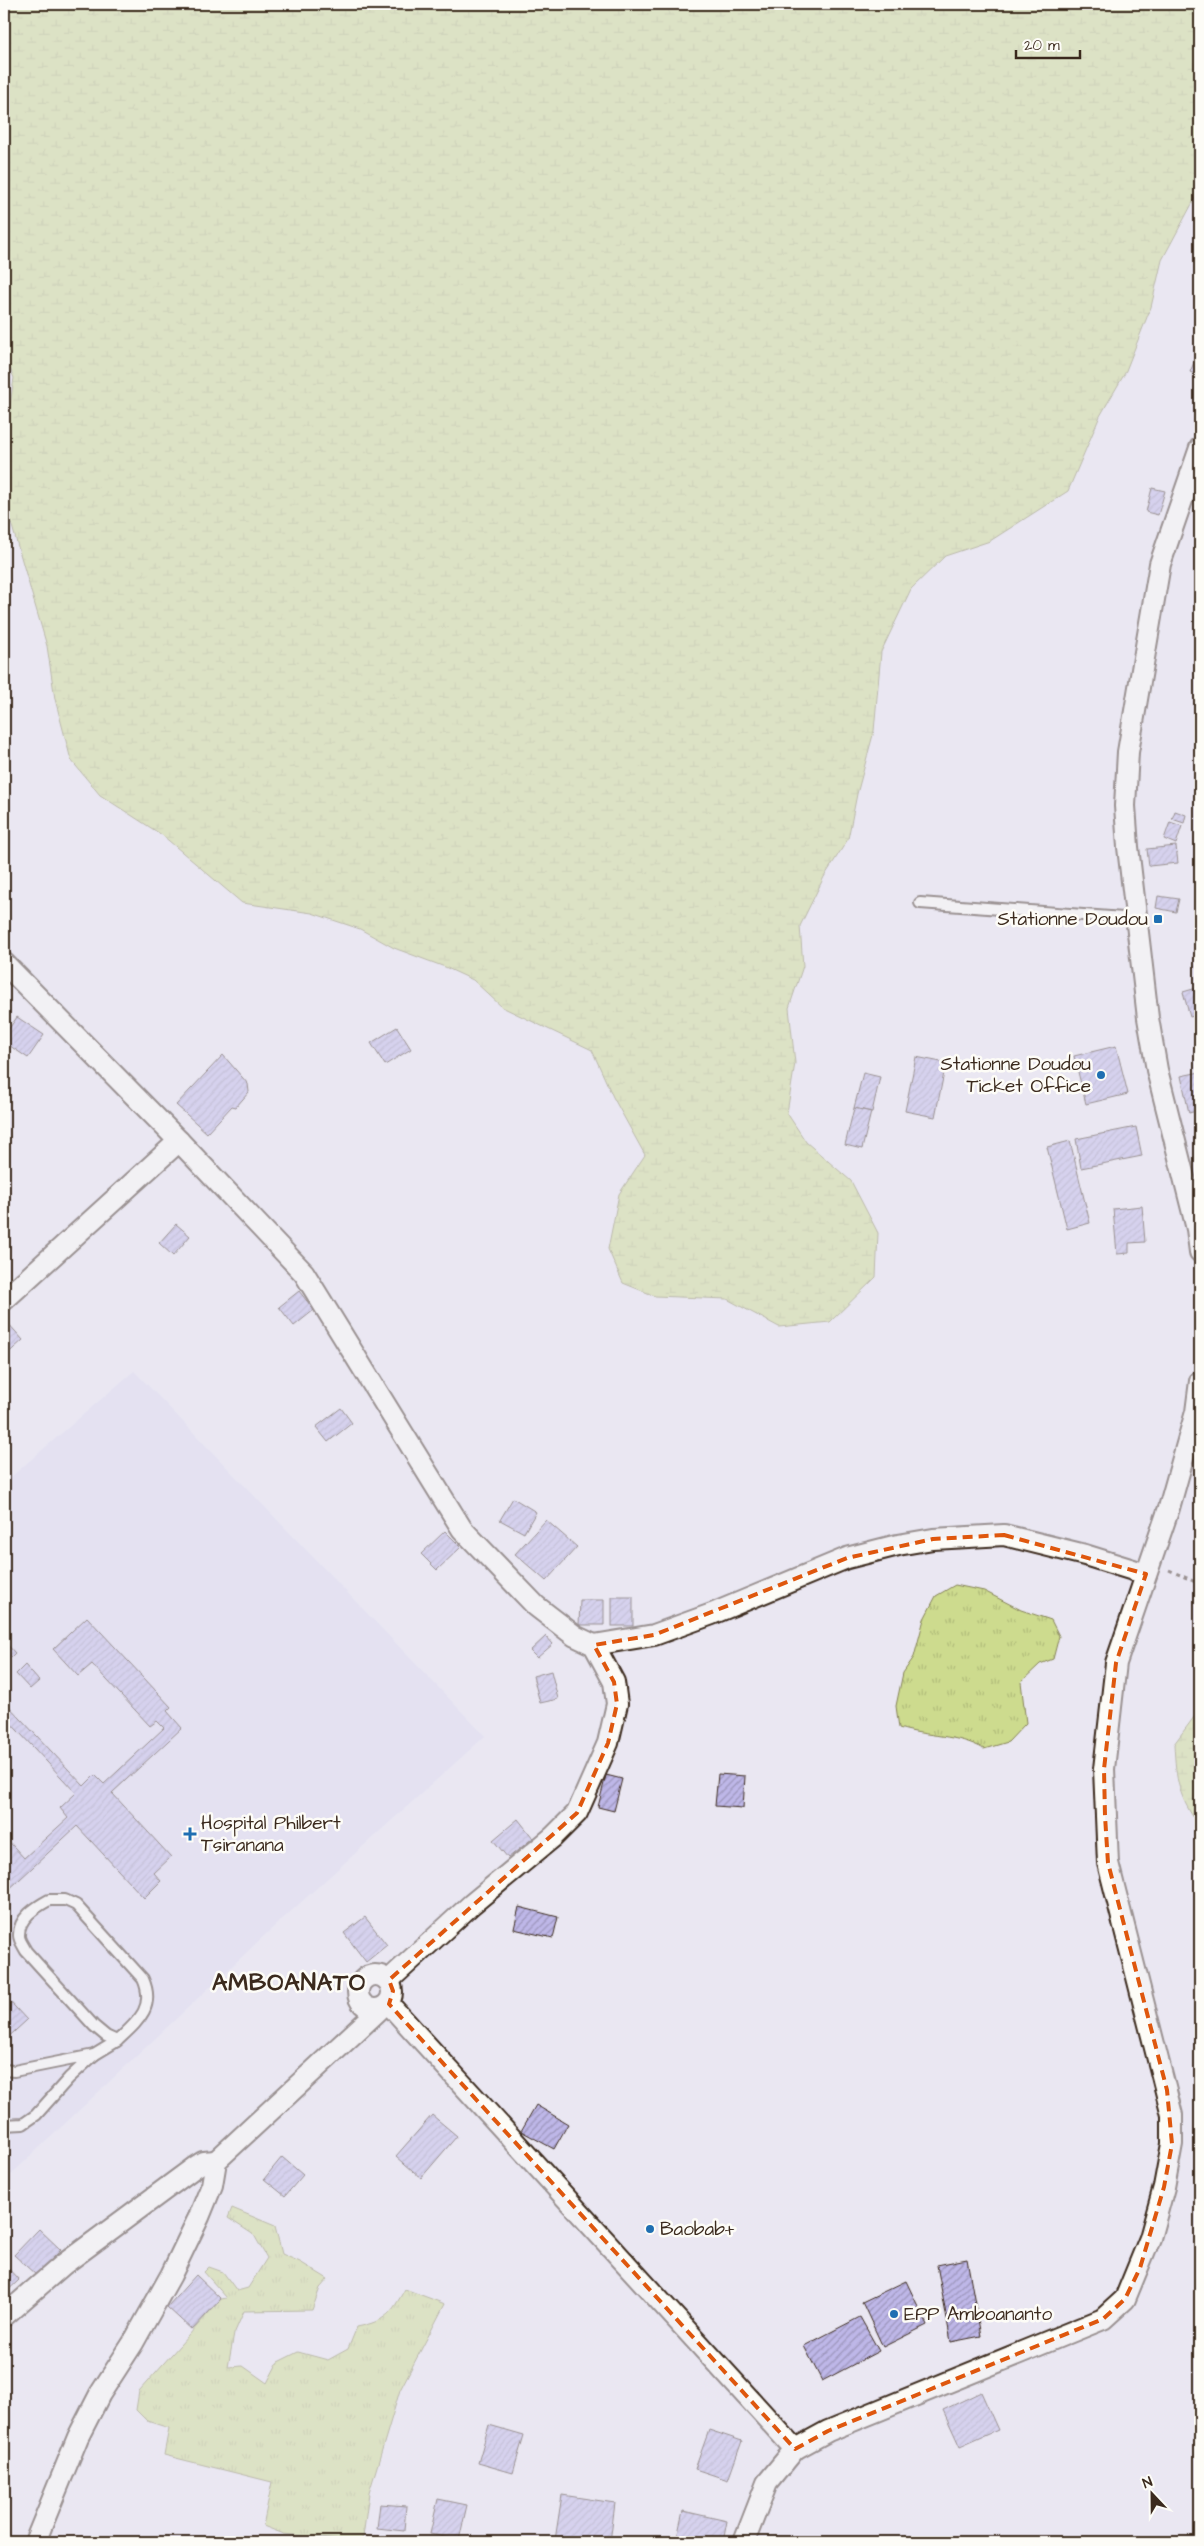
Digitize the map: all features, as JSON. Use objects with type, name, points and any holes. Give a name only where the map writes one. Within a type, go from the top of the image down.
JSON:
[{"type":"street","points":[[1200,448],[1160,564],[1128,752],[1125,806],[1148,1018],[1157,1070],[1197,1229],[1200,1252]]},
{"type":"street","points":[[4,962],[179,1141],[304,1273],[462,1529],[536,1606],[575,1636],[594,1645],[654,1635],[712,1614],[847,1558],[898,1545],[933,1539],[1004,1535],[1148,1568]]},
{"type":"street","points":[[4,1300],[179,1141]]},
{"type":"street","points":[[744,2542],[768,2483],[795,2449],[828,2431],[1103,2319],[1125,2299],[1140,2268],[1164,2187],[1172,2144],[1172,2116],[1108,1863],[1104,1769],[1116,1663],[1169,1508],[1196,1412],[1200,1381]]},
{"type":"street","points":[[389,1980],[472,1904],[553,1837],[577,1813],[608,1743],[617,1704],[614,1682],[594,1645]]},
{"type":"street","points":[[35,2542],[78,2437],[100,2394],[133,2343],[171,2275],[199,2217],[212,2185],[216,2161],[384,2007],[393,1991],[389,1980],[377,1974],[366,1977],[358,1986],[358,1999],[366,2008],[384,2007]]},
{"type":"street","points":[[384,2007],[795,2449]]},
{"type":"street","points":[[4,2316],[64,2264],[195,2167],[203,2162],[216,2161]]},
{"type":"lane","points":[[920,903],[1138,919]]},
{"type":"lane","points":[[4,2125],[23,2124],[36,2115],[69,2078],[94,2055],[117,2041],[137,2023],[148,2005],[149,1992],[143,1979],[76,1905],[65,1900],[49,1900],[31,1910],[23,1923],[19,1936],[26,1951],[94,2026],[106,2036],[117,2041]]},
{"type":"lane","points":[[4,2070],[14,2071],[94,2055]]},
{"type":"path","points":[[1148,1568],[1200,1584]]},
{"type":"highlighted area","points":[[1004,1535],[1146,1574],[1116,1663],[1104,1769],[1105,1816],[1108,1863],[1167,2090],[1172,2144],[1164,2187],[1140,2268],[1125,2299],[1103,2319],[828,2431],[795,2449],[389,2004],[393,1991],[389,1980],[577,1813],[608,1743],[617,1704],[614,1682],[594,1645],[654,1635],[847,1558],[933,1539]]},
{"type":"shaded area","name":"Hospital Philbert Tsiranana","points":[[134,1371],[485,1736],[268,1932],[4,2181],[4,1483]]},
{"type":"green space","points":[[4,4],[1200,4],[1200,189],[1162,260],[1151,307],[1125,373],[1100,416],[1068,491],[990,541],[945,556],[911,589],[881,652],[874,731],[857,794],[848,839],[824,877],[800,926],[803,966],[789,1008],[795,1063],[787,1113],[806,1142],[851,1181],[878,1233],[876,1277],[830,1322],[779,1327],[727,1299],[655,1296],[623,1283],[608,1249],[619,1194],[645,1155],[613,1097],[592,1050],[502,1007],[473,980],[445,967],[394,948],[360,929],[312,913],[242,903],[162,835],[100,795],[71,760],[55,699],[47,646],[4,495],[4,447],[14,378],[4,353]]},
{"type":"green space","points":[[955,1585],[984,1591],[1021,1610],[1051,1620],[1059,1636],[1053,1659],[1040,1664],[1021,1682],[1026,1723],[1008,1742],[984,1749],[953,1738],[899,1728],[896,1706],[903,1673],[914,1657],[924,1619],[936,1596]]},
{"type":"green space","points":[[1200,1709],[1200,1827],[1187,1806],[1180,1788],[1177,1778],[1174,1744]]},
{"type":"green space","points":[[232,2208],[275,2226],[282,2254],[300,2262],[328,2279],[320,2288],[312,2310],[244,2311],[234,2334],[228,2367],[243,2366],[267,2383],[278,2362],[298,2352],[328,2360],[348,2349],[357,2327],[375,2322],[387,2315],[396,2305],[405,2289],[445,2304],[400,2390],[369,2493],[363,2537],[356,2542],[284,2534],[263,2526],[272,2482],[164,2455],[169,2428],[147,2421],[136,2410],[139,2391],[221,2299],[227,2298],[204,2272],[209,2267],[223,2272],[237,2291],[248,2288],[267,2258],[254,2235],[228,2218]]},
{"type":"building","points":[[1200,348],[1200,376],[1190,372]]},
{"type":"building","points":[[1152,488],[1165,491],[1158,515],[1146,512]]},
{"type":"building","points":[[1195,509],[1200,510],[1200,535],[1195,535]]},
{"type":"building","points":[[1175,811],[1186,815],[1184,823],[1172,819]]},
{"type":"building","points":[[1170,822],[1182,826],[1176,844],[1164,839]]},
{"type":"building","points":[[1176,846],[1178,863],[1149,866],[1147,849]]},
{"type":"building","points":[[1158,896],[1179,899],[1176,912],[1156,908]]},
{"type":"building","points":[[1200,987],[1200,1014],[1190,1017],[1183,992]]},
{"type":"building","points":[[17,1017],[44,1035],[28,1058],[4,1042],[4,1036]]},
{"type":"building","points":[[1200,1022],[1200,1044],[1196,1023]]},
{"type":"building","points":[[397,1027],[411,1049],[385,1065],[371,1043]]},
{"type":"building","name":"Stationne Doudou Ticket Office","points":[[1116,1046],[1128,1094],[1086,1104],[1074,1056]]},
{"type":"building","points":[[223,1055],[248,1084],[249,1092],[236,1107],[232,1106],[207,1133],[176,1105]]},
{"type":"building","points":[[916,1057],[946,1063],[935,1117],[905,1111]]},
{"type":"building","points":[[1200,1072],[1200,1110],[1189,1113],[1181,1076]]},
{"type":"building","points":[[863,1073],[880,1077],[872,1112],[854,1108]]},
{"type":"building","points":[[854,1108],[871,1112],[862,1149],[845,1145]]},
{"type":"building","points":[[1136,1127],[1142,1156],[1081,1168],[1076,1139]]},
{"type":"building","points":[[1070,1141],[1090,1223],[1067,1229],[1047,1147]]},
{"type":"building","points":[[1142,1206],[1145,1242],[1129,1243],[1129,1253],[1117,1254],[1113,1209]]},
{"type":"building","points":[[176,1224],[190,1236],[173,1256],[159,1243]]},
{"type":"building","points":[[299,1291],[314,1310],[294,1326],[279,1307]]},
{"type":"building","points":[[7,1322],[23,1340],[4,1357],[4,1324]]},
{"type":"building","points":[[341,1408],[352,1423],[328,1442],[316,1427]]},
{"type":"building","points":[[513,1498],[536,1512],[524,1533],[500,1520]]},
{"type":"building","points":[[546,1520],[577,1547],[546,1581],[515,1554]]},
{"type":"building","points":[[445,1531],[461,1547],[437,1570],[421,1554]]},
{"type":"building","points":[[612,1597],[633,1597],[633,1626],[612,1626]]},
{"type":"building","points":[[580,1600],[604,1600],[604,1625],[579,1625]]},
{"type":"building","points":[[87,1617],[171,1707],[167,1711],[182,1728],[112,1793],[171,1857],[154,1873],[161,1881],[144,1898],[77,1826],[4,1894],[4,1836],[24,1858],[68,1818],[60,1808],[76,1793],[4,1716],[4,1701],[84,1786],[95,1775],[104,1784],[164,1728],[157,1721],[150,1726],[92,1664],[78,1676],[53,1649]]},
{"type":"building","points":[[546,1636],[553,1644],[537,1658],[530,1651]]},
{"type":"building","points":[[4,1641],[15,1653],[4,1664]]},
{"type":"building","points":[[25,1665],[39,1681],[30,1689],[16,1674]]},
{"type":"building","points":[[551,1671],[558,1699],[540,1703],[533,1676]]},
{"type":"building","points":[[718,1774],[745,1776],[743,1808],[715,1806]]},
{"type":"building","points":[[606,1775],[622,1779],[614,1811],[598,1807]]},
{"type":"building","points":[[518,1819],[533,1838],[508,1858],[493,1840]]},
{"type":"building","points":[[519,1907],[558,1917],[553,1938],[514,1929]]},
{"type":"building","points":[[365,1917],[387,1945],[366,1962],[344,1933]]},
{"type":"building","points":[[4,1995],[27,2020],[4,2041]]},
{"type":"building","points":[[536,2105],[568,2124],[554,2149],[521,2131]]},
{"type":"building","points":[[432,2115],[457,2136],[421,2178],[396,2156]]},
{"type":"building","points":[[282,2157],[303,2175],[285,2196],[264,2179]]},
{"type":"building","points":[[39,2229],[61,2250],[36,2275],[14,2255]]},
{"type":"building","points":[[967,2259],[981,2336],[951,2342],[937,2265]]},
{"type":"building","points":[[4,2264],[19,2280],[4,2294]]},
{"type":"building","points":[[196,2275],[221,2299],[192,2330],[167,2307]]},
{"type":"building","name":"EPP Amboananto","points":[[906,2281],[927,2325],[883,2347],[862,2302]]},
{"type":"building","points":[[860,2317],[879,2351],[822,2381],[804,2346]]},
{"type":"building","points":[[981,2392],[998,2430],[960,2447],[943,2410]]},
{"type":"building","points":[[489,2425],[524,2435],[513,2473],[478,2463]]},
{"type":"building","points":[[709,2430],[742,2441],[728,2480],[695,2469]]},
{"type":"building","points":[[562,2495],[615,2503],[610,2542],[555,2540]]},
{"type":"building","points":[[438,2499],[467,2505],[459,2540],[430,2534]]},
{"type":"building","points":[[380,2504],[406,2506],[404,2531],[377,2528]]},
{"type":"building","points":[[683,2511],[727,2521],[723,2542],[676,2542]]},
{"type":"place","name":"Stationne Doudou","points":[[1158,919]]},
{"type":"place","name":"Stationne Doudou Ticket Office","points":[[1101,1075]]},
{"type":"place","name":"Hospital Philbert Tsiranana","points":[[190,1834]]},
{"type":"place","name":"Baobab+","points":[[650,2229]]},
{"type":"place","name":"EPP Amboananto","points":[[894,2314]]},
{"type":"district","name":"AMBOANATO","points":[[289,1983]]}]
